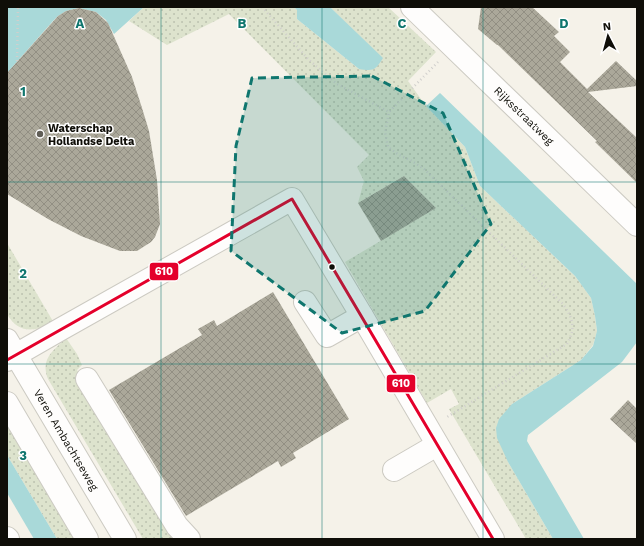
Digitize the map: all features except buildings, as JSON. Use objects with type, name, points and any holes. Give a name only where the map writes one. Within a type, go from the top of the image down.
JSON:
[{"type":"street","name":"Rijksstraatweg","points":[[412,7],[637,225]]},
{"type":"street","points":[[10,352],[61,329],[292,199],[493,539]]},
{"type":"street","points":[[305,302],[327,336],[362,316]]},
{"type":"street","name":"Veren Ambachtseweg","points":[[10,352],[125,539]]},
{"type":"street","points":[[87,379],[177,526],[189,539]]},
{"type":"street","points":[[7,403],[87,539]]},
{"type":"street","points":[[394,470],[432,437]]},
{"type":"path","points":[[17,61],[18,7]]},
{"type":"path","points":[[262,7],[308,58],[337,84],[389,112]]},
{"type":"path","points":[[432,437],[566,344],[571,335],[572,323],[570,313],[563,304],[424,169],[388,147],[385,132],[389,112],[452,46]]},
{"type":"highlighted area","points":[[372,76],[443,113],[491,224],[425,311],[342,333],[231,251],[236,146],[252,78]]},
{"type":"green space","points":[[144,7],[294,7],[297,10],[297,19],[359,69],[382,58],[330,7],[388,7],[436,52],[408,81],[426,106],[465,147],[480,186],[575,276],[591,298],[597,332],[593,345],[581,360],[512,404],[508,462],[553,539],[526,539],[449,409],[459,404],[451,389],[427,403],[345,262],[436,208],[404,176],[358,203],[364,181],[357,167],[369,155],[229,14],[167,45],[129,21]]},
{"type":"green space","points":[[7,243],[54,323],[34,329],[22,328],[12,321],[7,314]]},
{"type":"green space","points":[[66,338],[77,354],[82,365],[77,370],[176,539],[143,539],[48,379],[46,366],[49,356],[52,351]]},
{"type":"green space","points":[[7,417],[79,539],[57,539],[7,455]]},
{"type":"water","points":[[7,7],[144,7],[114,34],[106,20],[96,12],[79,8],[66,11],[53,21],[7,73]]},
{"type":"water","points":[[294,7],[330,7],[383,58],[376,68],[371,70],[359,69],[297,19],[297,10]]},
{"type":"water","points":[[440,93],[637,284],[637,342],[622,362],[528,435],[527,441],[584,539],[553,539],[508,462],[497,438],[496,428],[499,419],[512,404],[581,360],[593,346],[597,331],[591,298],[575,276],[480,186],[465,147],[426,106]]},
{"type":"water","points":[[7,455],[57,539],[34,539],[7,493]]},
{"type":"transit line","name":"610","points":[[7,360],[292,199],[493,539]]},
{"type":"place","name":"Waterschap Hollandse Delta","points":[[40,134]]}]
